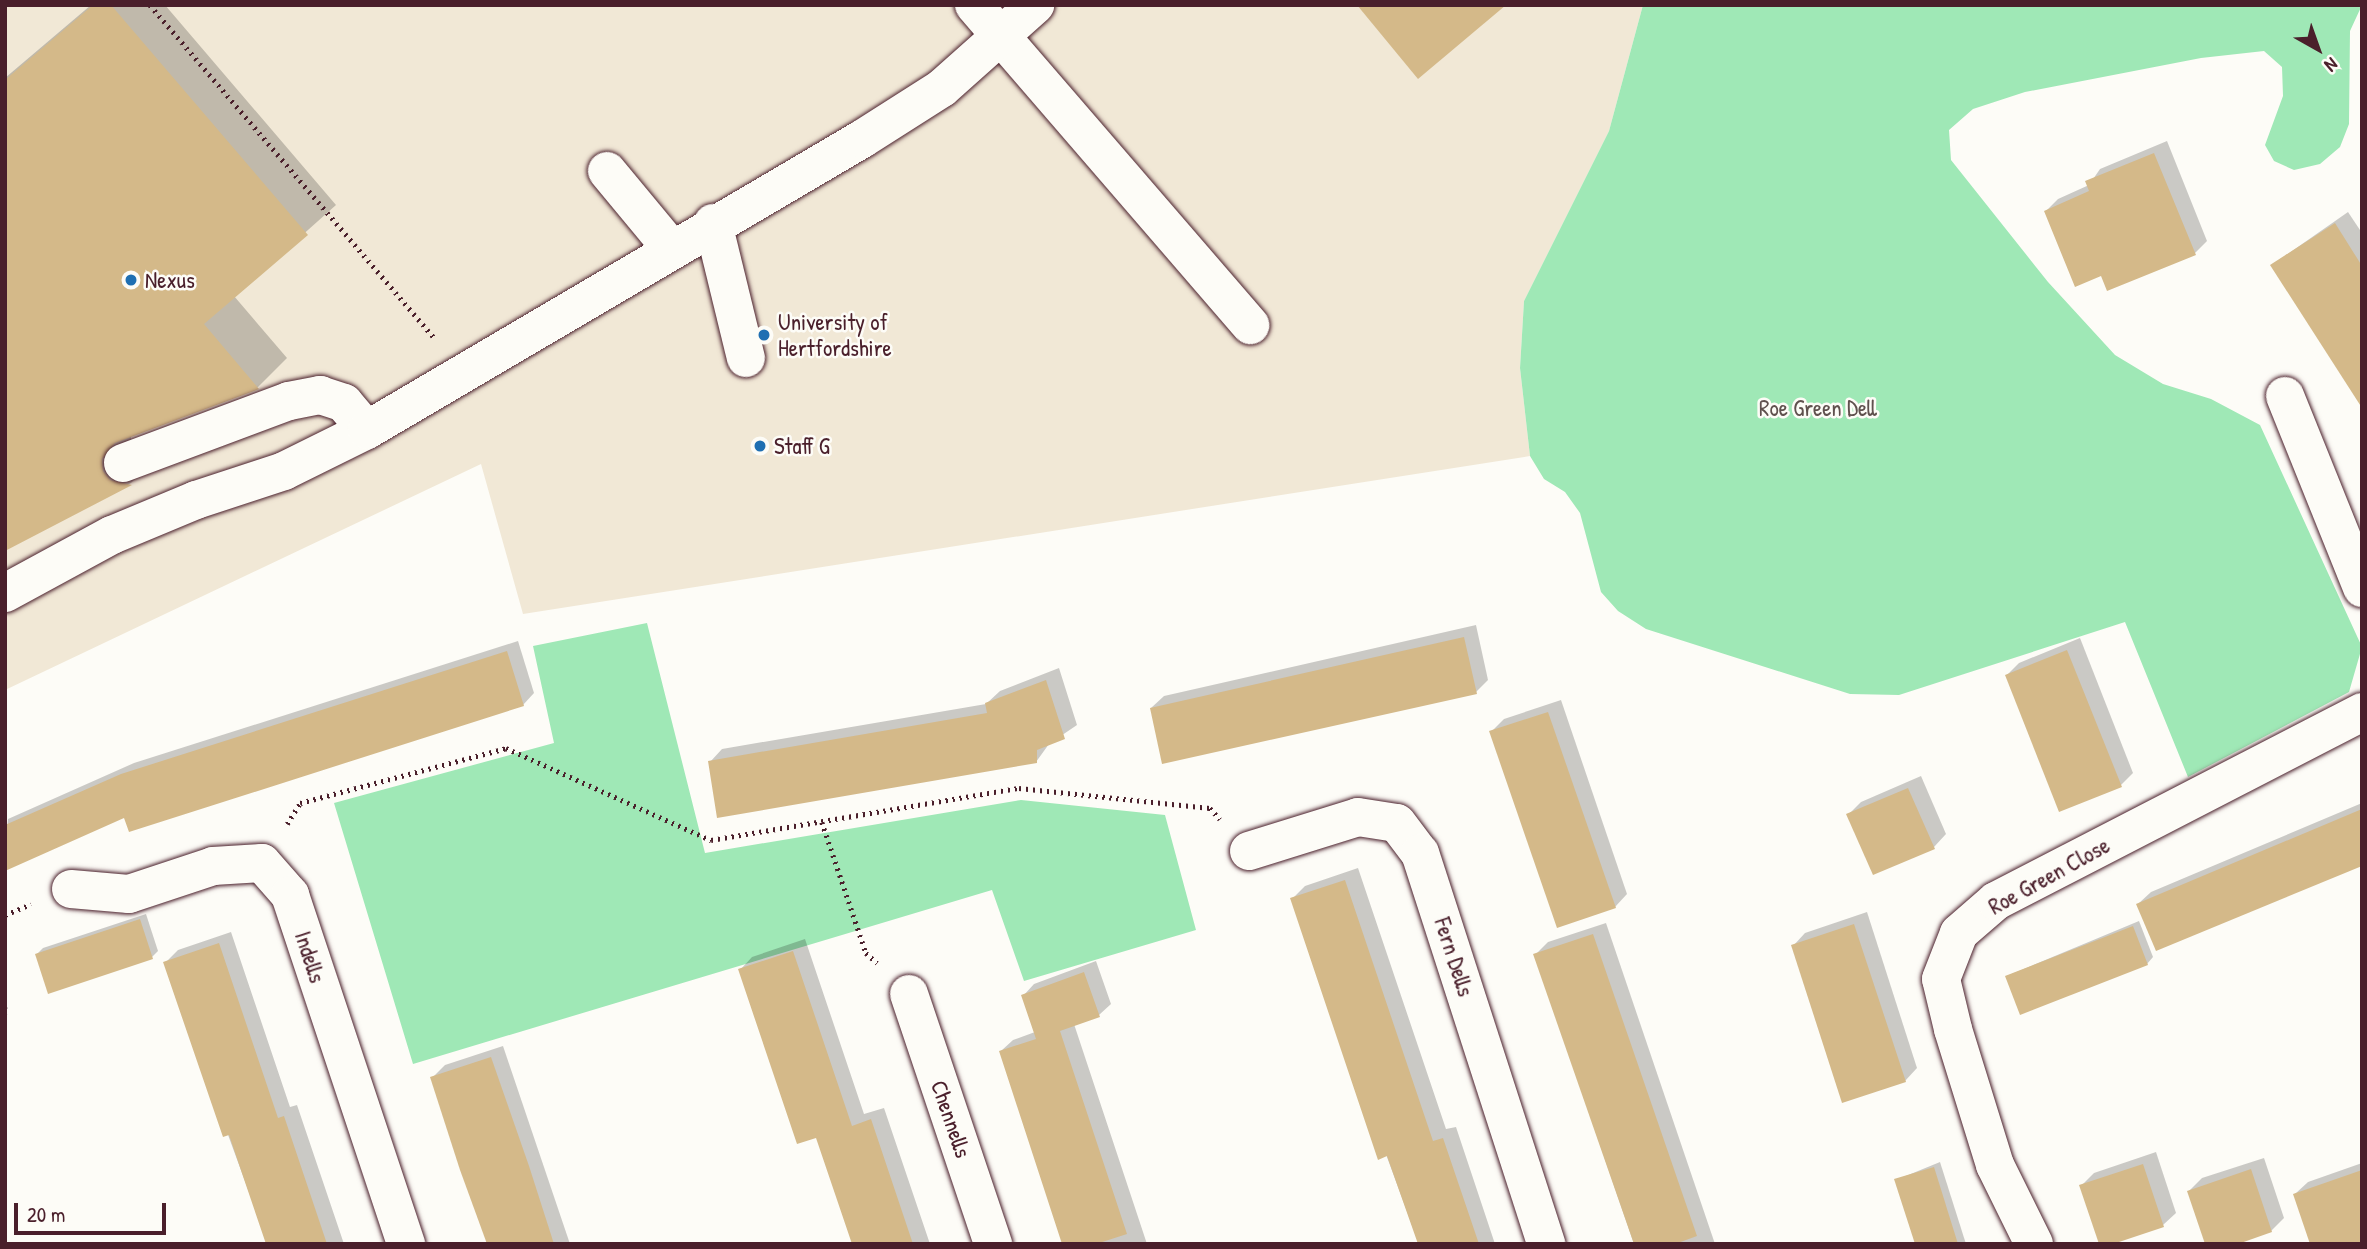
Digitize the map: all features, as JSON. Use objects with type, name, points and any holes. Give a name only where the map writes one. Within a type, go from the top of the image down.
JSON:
[{"type":"street","points":[[974,5],[1250,325]]},
{"type":"street","points":[[5,593],[112,535],[196,499],[284,471],[367,430],[713,223],[874,132],[942,88],[1003,38],[1035,5]]},
{"type":"street","points":[[607,171],[671,248]]},
{"type":"street","points":[[713,223],[746,358]]},
{"type":"street","points":[[123,463],[289,401],[320,396],[344,403],[367,430]]},
{"type":"street","points":[[2285,396],[2362,588]]},
{"type":"street","name":"Roe Green Close","points":[[2034,1244],[1995,1165],[1953,1029],[1941,979],[1959,933],[1996,901],[2362,712]]},
{"type":"street","name":"Fern Dells","points":[[1249,851],[1358,817],[1397,823],[1420,853],[1546,1244]]},
{"type":"street","points":[[71,889],[129,894],[213,866],[261,863]]},
{"type":"street","name":"Indells","points":[[261,863],[290,895],[406,1244]]},
{"type":"street","name":"Chennells","points":[[909,994],[993,1244]]},
{"type":"path","points":[[150,5],[465,373]]},
{"type":"path","points":[[261,863],[300,803],[506,748],[711,840],[1019,788],[1210,808],[1249,851]]},
{"type":"path","points":[[822,822],[866,953],[909,994]]},
{"type":"path","points":[[5,1007],[5,1014]]},
{"type":"shaded area","name":"University of Hertfordshire","points":[[5,5],[1643,5],[1609,131],[1524,301],[1520,368],[1530,456],[523,614],[481,464],[5,690]]},
{"type":"green space","name":"Roe Green Dell","points":[[1643,5],[2362,5],[2350,31],[2349,124],[2340,147],[2320,164],[2294,170],[2274,161],[2265,145],[2283,96],[2282,67],[2264,51],[2201,58],[2025,92],[1973,109],[1949,130],[1951,160],[2048,282],[2115,355],[2163,384],[2211,399],[2260,425],[2362,647],[2349,692],[2188,777],[2125,622],[1899,695],[1850,694],[1646,629],[1618,611],[1601,592],[1580,513],[1565,492],[1544,479],[1530,456],[1520,368],[1524,301],[1609,131]]},
{"type":"green space","points":[[647,623],[705,853],[1021,800],[1165,815],[1196,930],[1024,981],[992,890],[413,1064],[334,803],[554,743],[533,646]]},
{"type":"building","name":"Nexus","points":[[93,5],[111,5],[308,235],[204,324],[259,389],[115,443],[102,459],[103,471],[110,480],[132,485],[5,551],[5,80]]},
{"type":"building","points":[[1357,5],[1506,5],[1418,79]]},
{"type":"building","points":[[2154,153],[2196,255],[2107,291],[2101,276],[2075,287],[2044,211],[2089,191],[2085,181]]},
{"type":"building","points":[[2335,223],[2362,266],[2362,408],[2270,265]]},
{"type":"building","points":[[1464,637],[1477,694],[1162,764],[1150,708]]},
{"type":"building","points":[[2067,650],[2122,787],[2059,812],[2005,675]]},
{"type":"building","points":[[507,651],[524,706],[129,832],[124,818],[5,871],[5,825],[121,774]]},
{"type":"building","points":[[1046,680],[1065,739],[1037,750],[1037,763],[717,818],[708,761],[987,713],[985,703]]},
{"type":"building","points":[[1548,712],[1616,908],[1557,928],[1489,731]]},
{"type":"building","points":[[1908,788],[1935,849],[1873,875],[1846,814]]},
{"type":"building","points":[[2362,809],[2362,866],[2156,951],[2136,904]]},
{"type":"building","points":[[1345,880],[1433,1141],[1443,1138],[1479,1244],[1418,1244],[1387,1156],[1378,1160],[1290,898]]},
{"type":"building","points":[[140,919],[153,959],[48,994],[35,954]]},
{"type":"building","points":[[1854,924],[1906,1082],[1842,1103],[1791,945]]},
{"type":"building","points":[[2133,926],[2148,965],[2020,1015],[2005,976]]},
{"type":"building","points":[[1593,934],[1697,1236],[1675,1244],[1634,1244],[1533,954]]},
{"type":"building","points":[[219,943],[278,1118],[284,1116],[327,1244],[266,1244],[229,1135],[223,1137],[163,962]]},
{"type":"building","points":[[793,951],[852,1126],[871,1119],[913,1244],[852,1244],[816,1138],[797,1144],[738,969]]},
{"type":"building","points":[[1084,972],[1100,1017],[1060,1031],[1127,1234],[1096,1244],[1062,1244],[999,1051],[1036,1039],[1021,995]]},
{"type":"building","points":[[491,1057],[554,1244],[487,1244],[460,1170],[430,1077]]},
{"type":"building","points":[[2143,1164],[2164,1227],[2113,1244],[2099,1244],[2079,1185]]},
{"type":"building","points":[[1934,1167],[1958,1244],[1915,1244],[1894,1179]]},
{"type":"building","points":[[2251,1169],[2272,1232],[2238,1244],[2205,1244],[2187,1191]]},
{"type":"building","points":[[2362,1170],[2362,1244],[2310,1244],[2293,1194]]},
{"type":"place","name":"Nexus","points":[[131,280]]},
{"type":"place","name":"University of Hertfordshire","points":[[764,335]]},
{"type":"place","name":"Staff G","points":[[760,446]]}]
